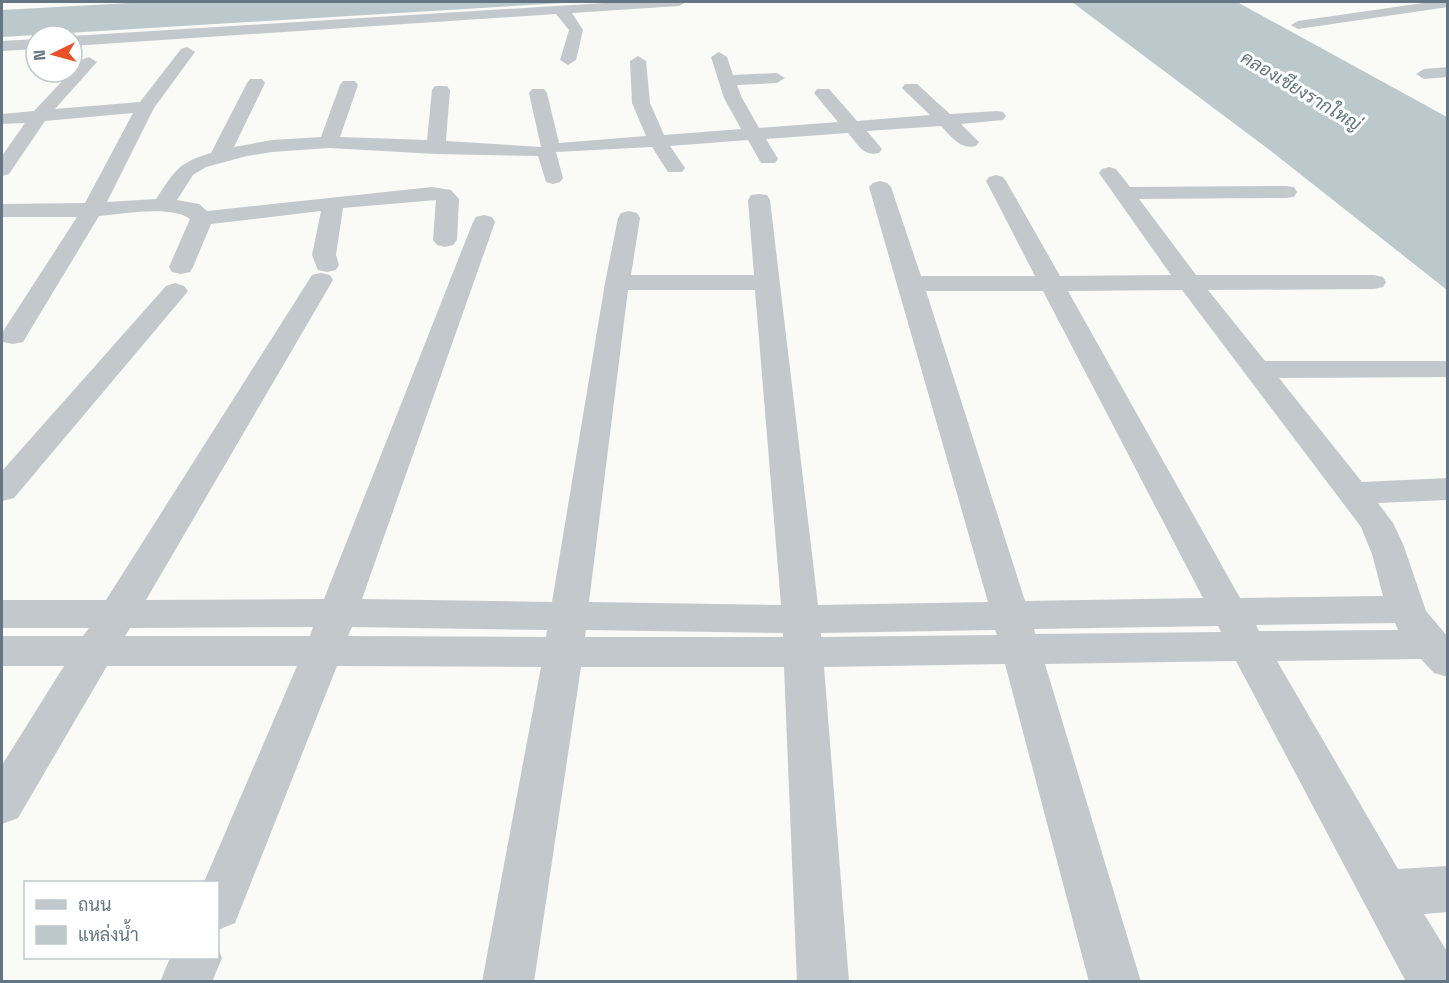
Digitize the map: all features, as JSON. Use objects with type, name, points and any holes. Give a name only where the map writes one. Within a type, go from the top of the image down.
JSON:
[{"type":"street","points":[[84,40],[679,2]]},
{"type":"street","points":[[1298,25],[1448,3]]},
{"type":"street","points":[[559,10],[567,16],[576,30],[568,60]]},
{"type":"street","points":[[1414,20],[1448,15]]},
{"type":"street","points":[[2,46],[24,45]]},
{"type":"street","points":[[13,336],[92,210],[145,107],[187,52]]},
{"type":"street","points":[[719,57],[733,98],[768,159]]},
{"type":"street","points":[[638,61],[641,103],[658,142],[675,168]]},
{"type":"street","points":[[2,170],[40,115],[88,62]]},
{"type":"street","points":[[1424,74],[1448,72]]},
{"type":"street","points":[[727,80],[777,78]]},
{"type":"street","points":[[219,157],[256,83]]},
{"type":"street","points":[[329,142],[349,85]]},
{"type":"street","points":[[911,88],[969,142]]},
{"type":"street","points":[[436,148],[441,90]]},
{"type":"street","points":[[538,93],[553,178]]},
{"type":"street","points":[[822,93],[872,149]]},
{"type":"street","points":[[2,119],[145,107]]},
{"type":"street","points":[[164,205],[185,171],[219,157],[272,146],[329,142],[436,148],[549,150],[753,132],[997,116]]},
{"type":"street","points":[[996,181],[1239,629],[1435,981]]},
{"type":"street","points":[[1286,192],[1116,183],[1190,283],[1376,523],[1388,545],[1406,609],[1439,653]]},
{"type":"street","points":[[880,188],[1015,633],[1115,981]]},
{"type":"street","points":[[2,210],[92,210],[164,205],[191,209],[202,218],[432,193],[443,195],[448,199],[445,240]]},
{"type":"street","points":[[759,200],[802,636],[823,981]]},
{"type":"street","points":[[2,804],[324,273],[324,255],[333,203]]},
{"type":"street","points":[[2,491],[178,279],[202,218]]},
{"type":"street","points":[[508,981],[565,634],[617,283],[629,218]]},
{"type":"street","points":[[219,904],[331,632],[484,222]]},
{"type":"street","points":[[617,283],[767,282]]},
{"type":"street","points":[[911,284],[1374,282]]},
{"type":"street","points":[[1258,370],[1448,369]]},
{"type":"street","points":[[1352,493],[1448,489]]},
{"type":"street","points":[[2,614],[118,614],[331,632],[802,636],[1239,629],[1406,609]]},
{"type":"street","points":[[1239,629],[1439,653]]},
{"type":"street","points":[[2,651],[96,650],[331,632]]},
{"type":"street","points":[[1387,893],[1448,889]]},
{"type":"street","points":[[186,981],[195,959]]},
{"type":"water","points":[[148,2],[579,2],[84,32],[84,24],[24,24],[24,36],[2,37],[2,10]]},
{"type":"water","name":"คลองเชียงรากใหญ่","points":[[1072,2],[1237,2],[1447,117],[1447,290],[1271,151]]}]
